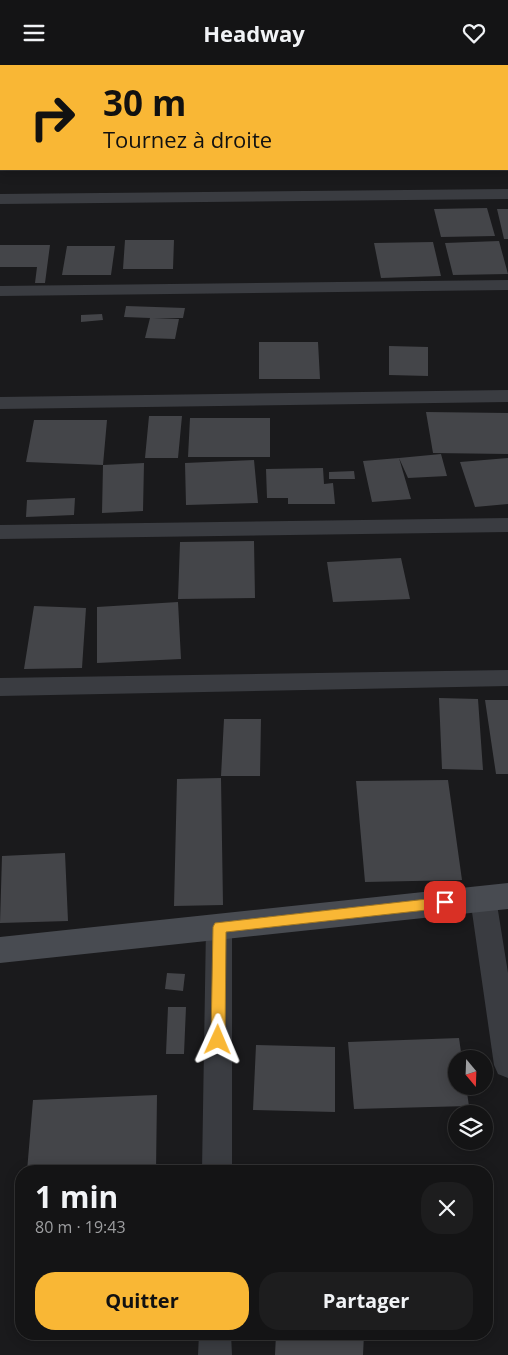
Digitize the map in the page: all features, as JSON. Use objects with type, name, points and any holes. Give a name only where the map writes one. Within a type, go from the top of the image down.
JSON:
[{"type":"street","points":[[0,199],[508,194]]},
{"type":"street","points":[[0,291],[508,285]]},
{"type":"street","points":[[0,403],[508,396]]},
{"type":"street","points":[[0,532],[508,525]]},
{"type":"street","points":[[0,687],[508,678]]},
{"type":"street","points":[[0,950],[496,897],[508,1065]]},
{"type":"street","points":[[217,1165],[219,927]]},
{"type":"street","points":[[215,1340],[215,1355]]},
{"type":"building","points":[[487,208],[495,236],[441,237],[434,209]]},
{"type":"building","points":[[497,209],[508,209],[508,239],[504,239]]},
{"type":"building","points":[[125,240],[174,240],[173,269],[123,269]]},
{"type":"building","points":[[499,241],[508,274],[453,275],[445,243]]},
{"type":"building","points":[[433,242],[441,276],[381,278],[374,243]]},
{"type":"building","points":[[0,245],[50,245],[45,283],[35,283],[37,267],[0,267]]},
{"type":"building","points":[[67,246],[115,246],[111,275],[62,275]]},
{"type":"building","points":[[126,306],[185,308],[183,318],[153,318],[179,319],[175,339],[145,338],[150,318],[124,317]]},
{"type":"building","points":[[102,314],[103,320],[81,322],[81,315]]},
{"type":"building","points":[[259,342],[318,342],[320,379],[259,379]]},
{"type":"building","points":[[389,346],[428,347],[428,376],[389,375]]},
{"type":"building","points":[[426,412],[508,413],[508,454],[433,453]]},
{"type":"building","points":[[149,416],[182,416],[178,458],[145,458]]},
{"type":"building","points":[[190,418],[270,418],[270,457],[188,457]]},
{"type":"building","points":[[34,420],[107,420],[103,465],[26,462]]},
{"type":"building","points":[[441,454],[447,476],[408,478],[399,458]]},
{"type":"building","points":[[399,458],[411,499],[372,502],[363,461]]},
{"type":"building","points":[[508,458],[508,504],[475,507],[460,462]]},
{"type":"building","points":[[254,460],[258,503],[186,505],[185,463]]},
{"type":"building","points":[[144,463],[143,511],[102,513],[103,465]]},
{"type":"building","points":[[323,468],[324,484],[333,483],[335,504],[288,504],[288,498],[267,498],[266,469]]},
{"type":"building","points":[[354,471],[355,479],[329,479],[329,472]]},
{"type":"building","points":[[75,498],[74,515],[26,517],[27,500]]},
{"type":"building","points":[[254,541],[255,598],[178,599],[180,542]]},
{"type":"building","points":[[401,558],[410,599],[333,602],[327,562]]},
{"type":"building","points":[[178,602],[181,659],[97,663],[97,607]]},
{"type":"building","points":[[34,606],[86,608],[82,668],[24,669]]},
{"type":"building","points":[[439,698],[478,699],[483,770],[442,769]]},
{"type":"building","points":[[485,700],[508,700],[508,774],[496,774]]},
{"type":"building","points":[[224,719],[261,719],[260,776],[221,776]]},
{"type":"building","points":[[221,778],[223,905],[174,906],[177,779]]},
{"type":"building","points":[[448,780],[462,880],[365,882],[356,781]]},
{"type":"building","points":[[65,853],[68,921],[0,923],[2,856]]},
{"type":"building","points":[[167,973],[185,974],[183,991],[165,989]]},
{"type":"building","points":[[168,1007],[186,1007],[184,1054],[166,1054]]},
{"type":"building","points":[[459,1038],[461,1050],[448,1050],[448,1095],[467,1095],[469,1105],[354,1109],[348,1042]]},
{"type":"building","points":[[256,1045],[335,1047],[335,1112],[253,1110]]},
{"type":"building","points":[[157,1095],[156,1165],[28,1165],[33,1100]]},
{"type":"building","points":[[276,1340],[364,1340],[363,1355],[275,1355]]},
{"type":"route","points":[[218,1040],[219,927],[445,902]]}]
